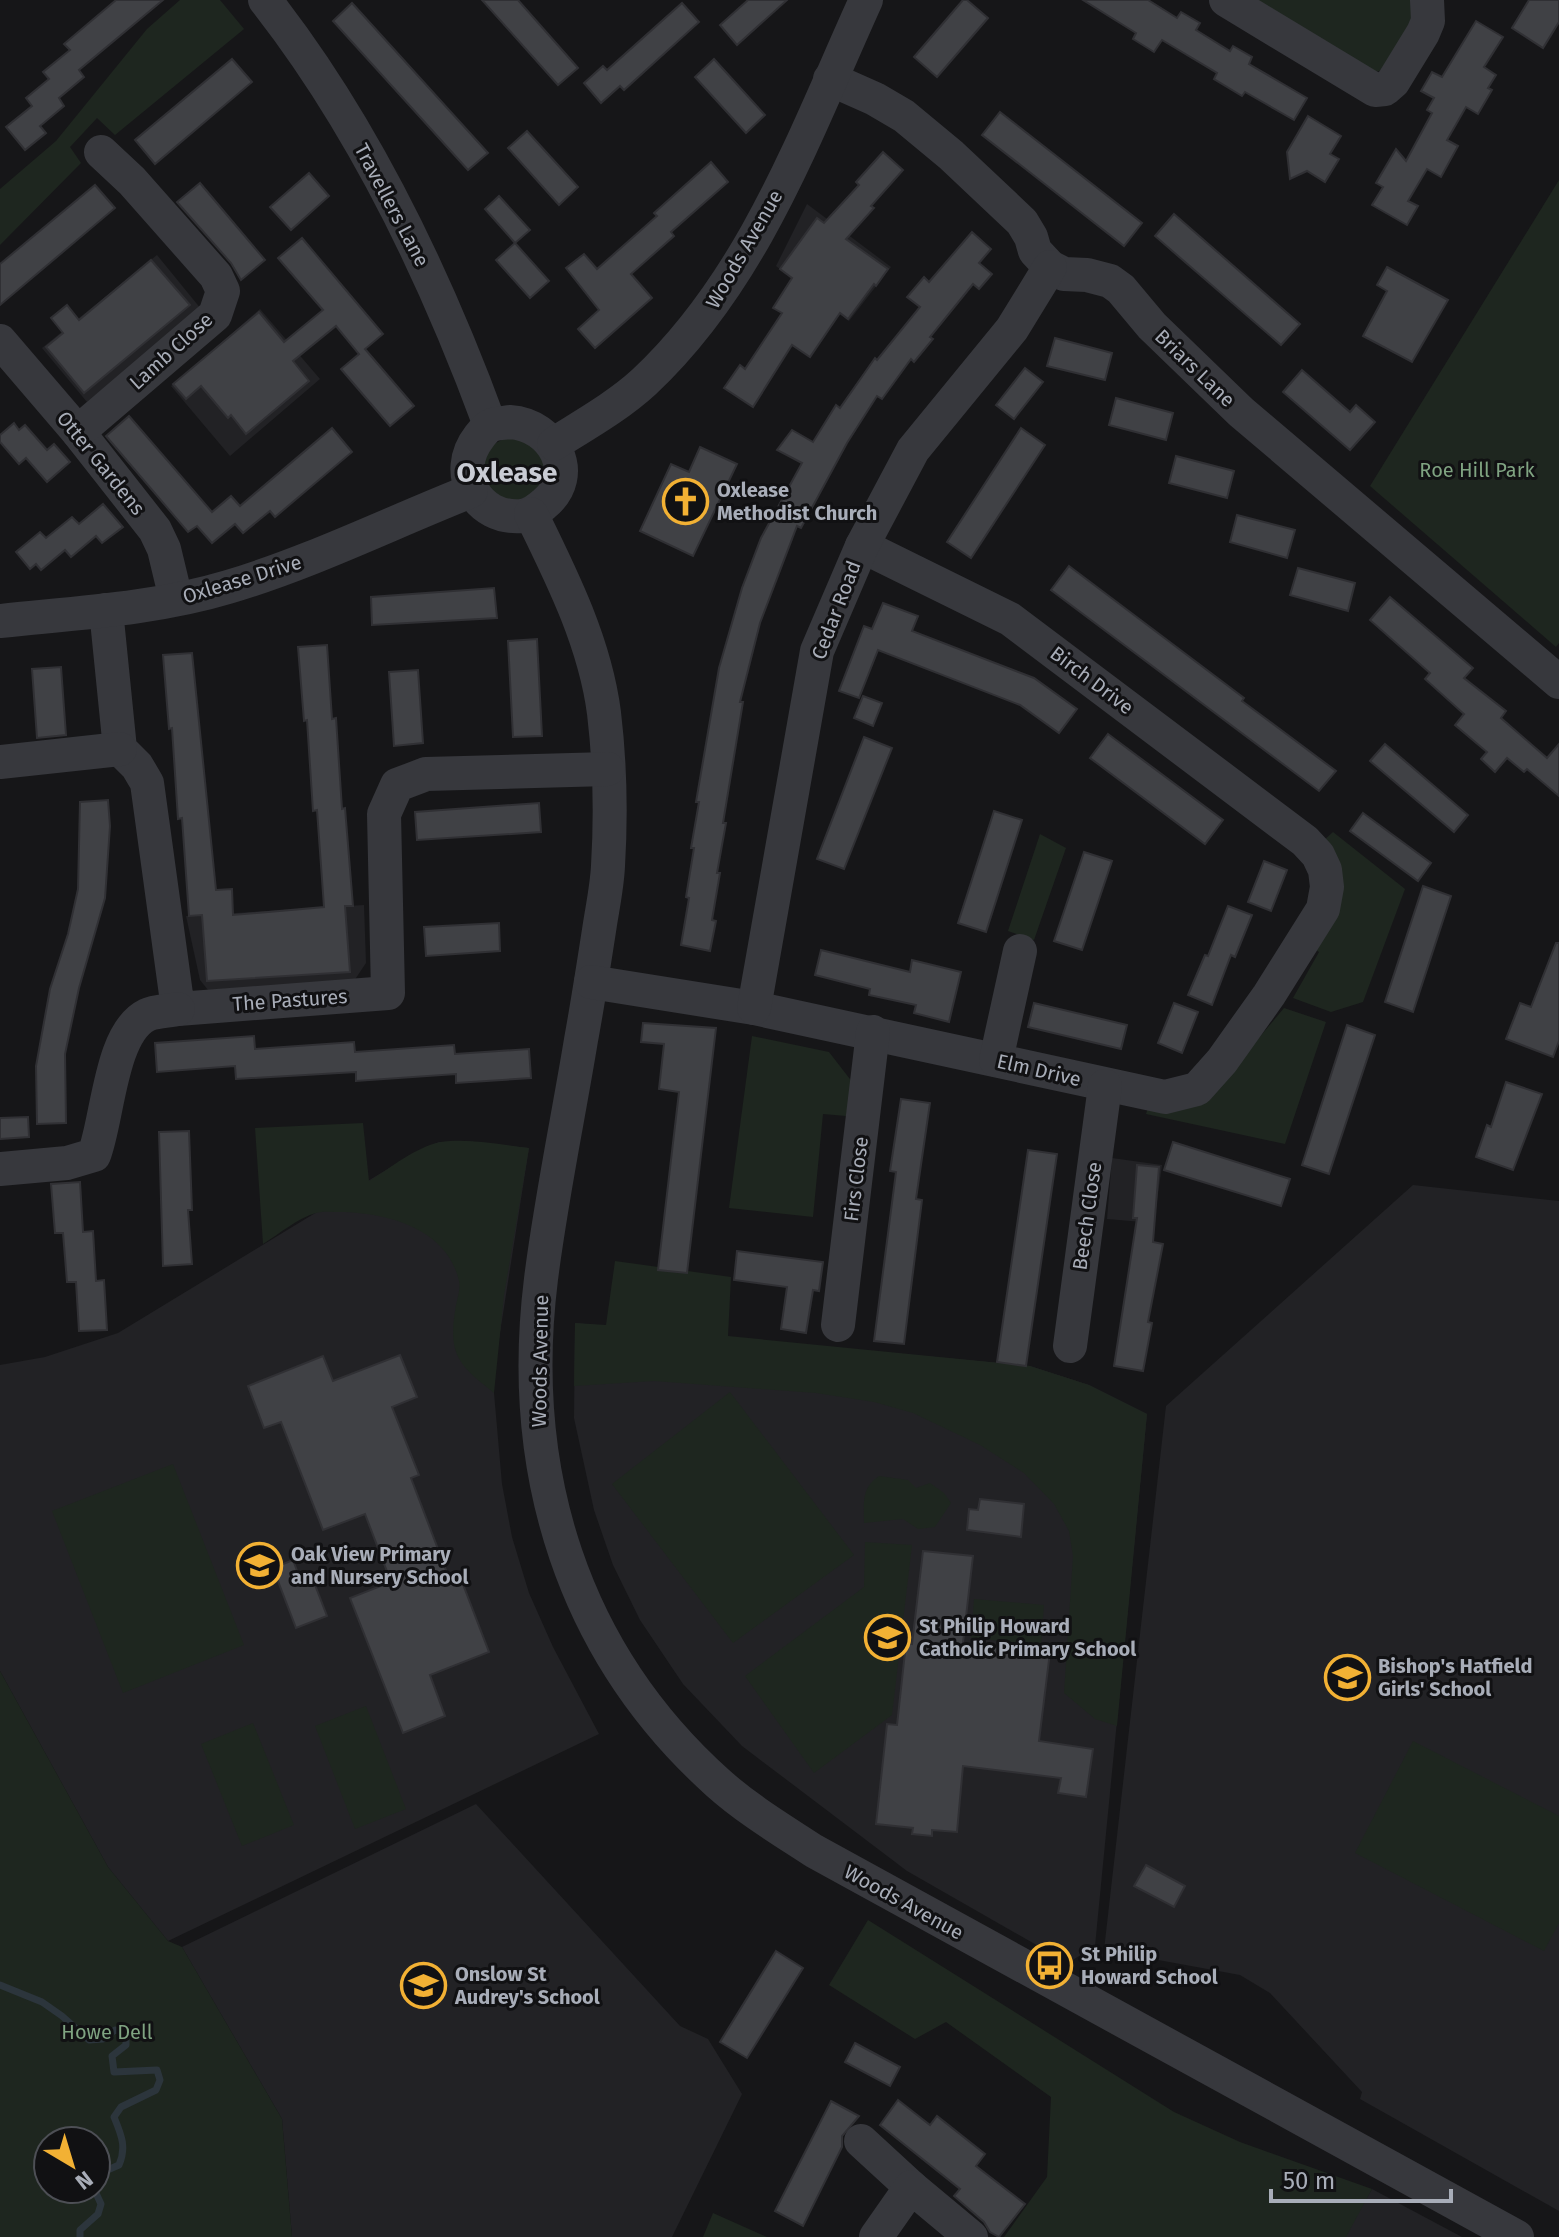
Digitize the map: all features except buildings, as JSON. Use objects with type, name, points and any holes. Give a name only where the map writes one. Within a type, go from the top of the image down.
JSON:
[{"type":"street","name":"Travellers Lane","points":[[265,0],[331,94],[411,236],[435,287],[490,425]]},
{"type":"street","name":"Woods Avenue","points":[[554,444],[641,385],[705,316],[765,220],[866,0]]},
{"type":"street","points":[[1226,0],[1375,90],[1385,89],[1393,82],[1423,33],[1428,21],[1427,0]]},
{"type":"street","points":[[830,79],[875,99],[929,136],[1022,222],[1035,251],[1050,267]]},
{"type":"street","name":"Lamb Close","points":[[78,432],[215,315],[223,291],[216,276],[101,152]]},
{"type":"street","name":"Cedar Road","points":[[754,1008],[817,651],[862,546],[913,450],[1012,329],[1050,267]]},
{"type":"street","name":"Briars Lane","points":[[1050,267],[1064,274],[1087,275],[1110,281],[1121,289],[1152,326],[1241,412],[1559,682]]},
{"type":"street","name":"Otter Gardens","points":[[0,341],[78,432],[155,530],[164,549],[176,599]]},
{"type":"street","points":[[524,423],[542,431],[554,444],[561,469],[559,484],[550,499],[531,514],[503,516],[488,509],[471,491],[466,474],[470,449],[490,425],[524,423]]},
{"type":"street","name":"Oxlease Drive","points":[[0,621],[106,610],[226,588],[294,565],[471,491]]},
{"type":"street","name":"Woods Avenue","points":[[531,514],[591,648],[604,711],[608,769],[608,868],[541,1281],[536,1383],[538,1431],[554,1521],[568,1565],[591,1616],[638,1696],[685,1751],[721,1786],[814,1851],[1517,2237]]},
{"type":"street","name":"Birch Drive","points":[[862,546],[1010,619],[1305,841]]},
{"type":"street","points":[[0,1169],[67,1163],[94,1155],[119,1052],[131,1030],[146,1015],[178,1009],[147,783],[137,766],[120,749],[106,610]]},
{"type":"street","points":[[0,762],[120,749]]},
{"type":"street","name":"The Pastures","points":[[178,1009],[388,993],[384,814],[397,785],[426,774],[608,769]]},
{"type":"street","name":"Elm Drive","points":[[591,982],[754,1008],[1165,1097],[1197,1089],[1222,1061],[1269,995],[1323,909],[1327,887],[1325,870],[1318,855],[1305,841]]},
{"type":"street","points":[[996,1060],[1020,951]]},
{"type":"street","name":"Firs Close","points":[[838,1325],[873,1032]]},
{"type":"street","name":"Beech Close","points":[[1070,1346],[1105,1086]]},
{"type":"street","points":[[861,2141],[971,2237]]},
{"type":"street","points":[[876,2237],[911,2187]]},
{"type":"shaded area","points":[[807,204],[891,267],[849,321],[776,266]]},
{"type":"shaded area","points":[[157,255],[201,309],[87,402],[42,348]]},
{"type":"shaded area","points":[[260,309],[320,379],[230,456],[171,386]]},
{"type":"shaded area","points":[[364,905],[366,963],[354,981],[208,990],[200,980],[186,916]]},
{"type":"shaded area","name":"Oak View Primary and Nursery School","points":[[466,1141],[529,1148],[494,1371],[502,1484],[512,1537],[529,1593],[553,1647],[599,1734],[168,1941],[108,1867],[0,1671],[0,1365],[45,1357],[118,1333],[414,1153],[439,1142]]},
{"type":"shaded area","points":[[1112,1158],[1162,1165],[1154,1223],[1107,1219]]},
{"type":"shaded area","name":"Bishop's Hatfield Girls' School","points":[[1413,1185],[1559,1201],[1559,2211],[1360,2099],[1362,2092],[1270,1993],[1240,1975],[1104,1950],[1166,1406]]},
{"type":"shaded area","name":"St Philip Howard Catholic Primary School","points":[[575,1323],[1030,1366],[1089,1385],[1147,1414],[1095,1946],[1068,1963],[907,1871],[742,1746],[683,1684],[640,1620],[613,1565],[594,1510],[574,1418]]},
{"type":"shaded area","name":"Onslow St Audrey's School","points":[[476,1804],[680,2026],[708,2039],[742,2094],[672,2237],[292,2237],[282,2119],[182,1947]]},
{"type":"shaded area","points":[[1372,2189],[1462,2237],[1343,2237]]},
{"type":"green space","points":[[180,0],[220,0],[244,29],[115,135],[97,118],[70,147],[81,163],[0,245],[0,189],[56,141],[147,29]]},
{"type":"green space","points":[[1238,0],[1417,0],[1420,13],[1386,69],[1376,72]]},
{"type":"green space","name":"Roe Hill Park","points":[[1559,180],[1559,643],[1556,647],[1370,486]]},
{"type":"green space","points":[[513,438],[525,440],[535,447],[542,457],[542,481],[535,491],[525,498],[513,500],[501,498],[491,491],[484,481],[482,469],[484,457],[491,447],[501,440]]},
{"type":"green space","points":[[1333,832],[1405,889],[1363,1002],[1331,1012],[1293,998],[1319,952],[1313,948],[1322,842]]},
{"type":"green space","points":[[1040,834],[1066,848],[1034,940],[1008,931]]},
{"type":"green space","points":[[1284,1008],[1326,1022],[1285,1144],[1146,1114],[1149,1104],[1216,1089]]},
{"type":"green space","points":[[752,1036],[829,1052],[853,1083],[846,1116],[823,1114],[813,1217],[729,1208]]},
{"type":"green space","points":[[363,1123],[369,1181],[413,1153],[441,1142],[474,1141],[529,1148],[504,1295],[494,1393],[465,1367],[455,1350],[453,1326],[459,1281],[442,1248],[429,1236],[395,1220],[359,1213],[325,1212],[302,1219],[263,1244],[255,1128]]},
{"type":"green space","points":[[615,1261],[731,1277],[728,1336],[1030,1366],[1089,1385],[1147,1414],[1117,1726],[1095,1719],[1064,1693],[1073,1556],[1069,1531],[1054,1504],[1024,1473],[980,1445],[913,1413],[874,1402],[816,1393],[654,1381],[574,1386],[575,1323],[606,1325]]},
{"type":"green space","points":[[730,1392],[854,1555],[733,1643],[612,1484]]},
{"type":"green space","points":[[173,1464],[244,1645],[123,1693],[52,1511]]},
{"type":"green space","points":[[879,1476],[908,1480],[916,1488],[930,1483],[944,1493],[951,1503],[935,1527],[918,1529],[903,1519],[864,1523],[866,1491]]},
{"type":"green space","points":[[865,1542],[912,1545],[892,1715],[814,1773],[745,1676],[864,1587]]},
{"type":"green space","points":[[974,1599],[1044,1605],[1041,1645],[971,1638]]},
{"type":"green space","name":"Howe Dell","points":[[0,1671],[108,1867],[168,1941],[182,1947],[282,2119],[292,2237],[0,2237]]},
{"type":"green space","points":[[366,1706],[406,1809],[355,1829],[315,1726]]},
{"type":"green space","points":[[253,1723],[294,1825],[242,1846],[201,1744]]},
{"type":"green space","points":[[1413,1741],[1559,1816],[1559,1923],[1544,1951],[1355,1853]]},
{"type":"green space","points":[[868,1920],[1174,2112],[1240,2142],[1372,2189],[1346,2237],[1004,2237],[1047,2177],[1051,2097],[946,2022],[915,2039],[829,1985]]},
{"type":"green space","points":[[713,2213],[767,2237],[703,2237]]},
{"type":"waterway","points":[[0,1985],[42,2002],[89,2040],[103,2039],[115,2030],[126,2032],[126,2045],[112,2056],[114,2072],[157,2070],[160,2080],[156,2090],[121,2107],[114,2117],[123,2146],[119,2165],[112,2168]]},
{"type":"waterway","points":[[80,2237],[80,2230],[98,2214],[101,2205]]},
{"type":"place","name":"Oxlease Methodist Church","points":[[686,502]]},
{"type":"place","name":"Oak View Primary and Nursery School","points":[[260,1565]]},
{"type":"place","name":"St Philip Howard Catholic Primary School","points":[[888,1637]]},
{"type":"place","name":"Bishop's Hatfield Girls' School","points":[[1347,1678]]},
{"type":"place","name":"St Philip Howard School","points":[[1050,1965]]},
{"type":"place","name":"Onslow St Audrey's School","points":[[424,1986]]},
{"type":"district","name":"Oxlease","points":[[507,472]]}]
